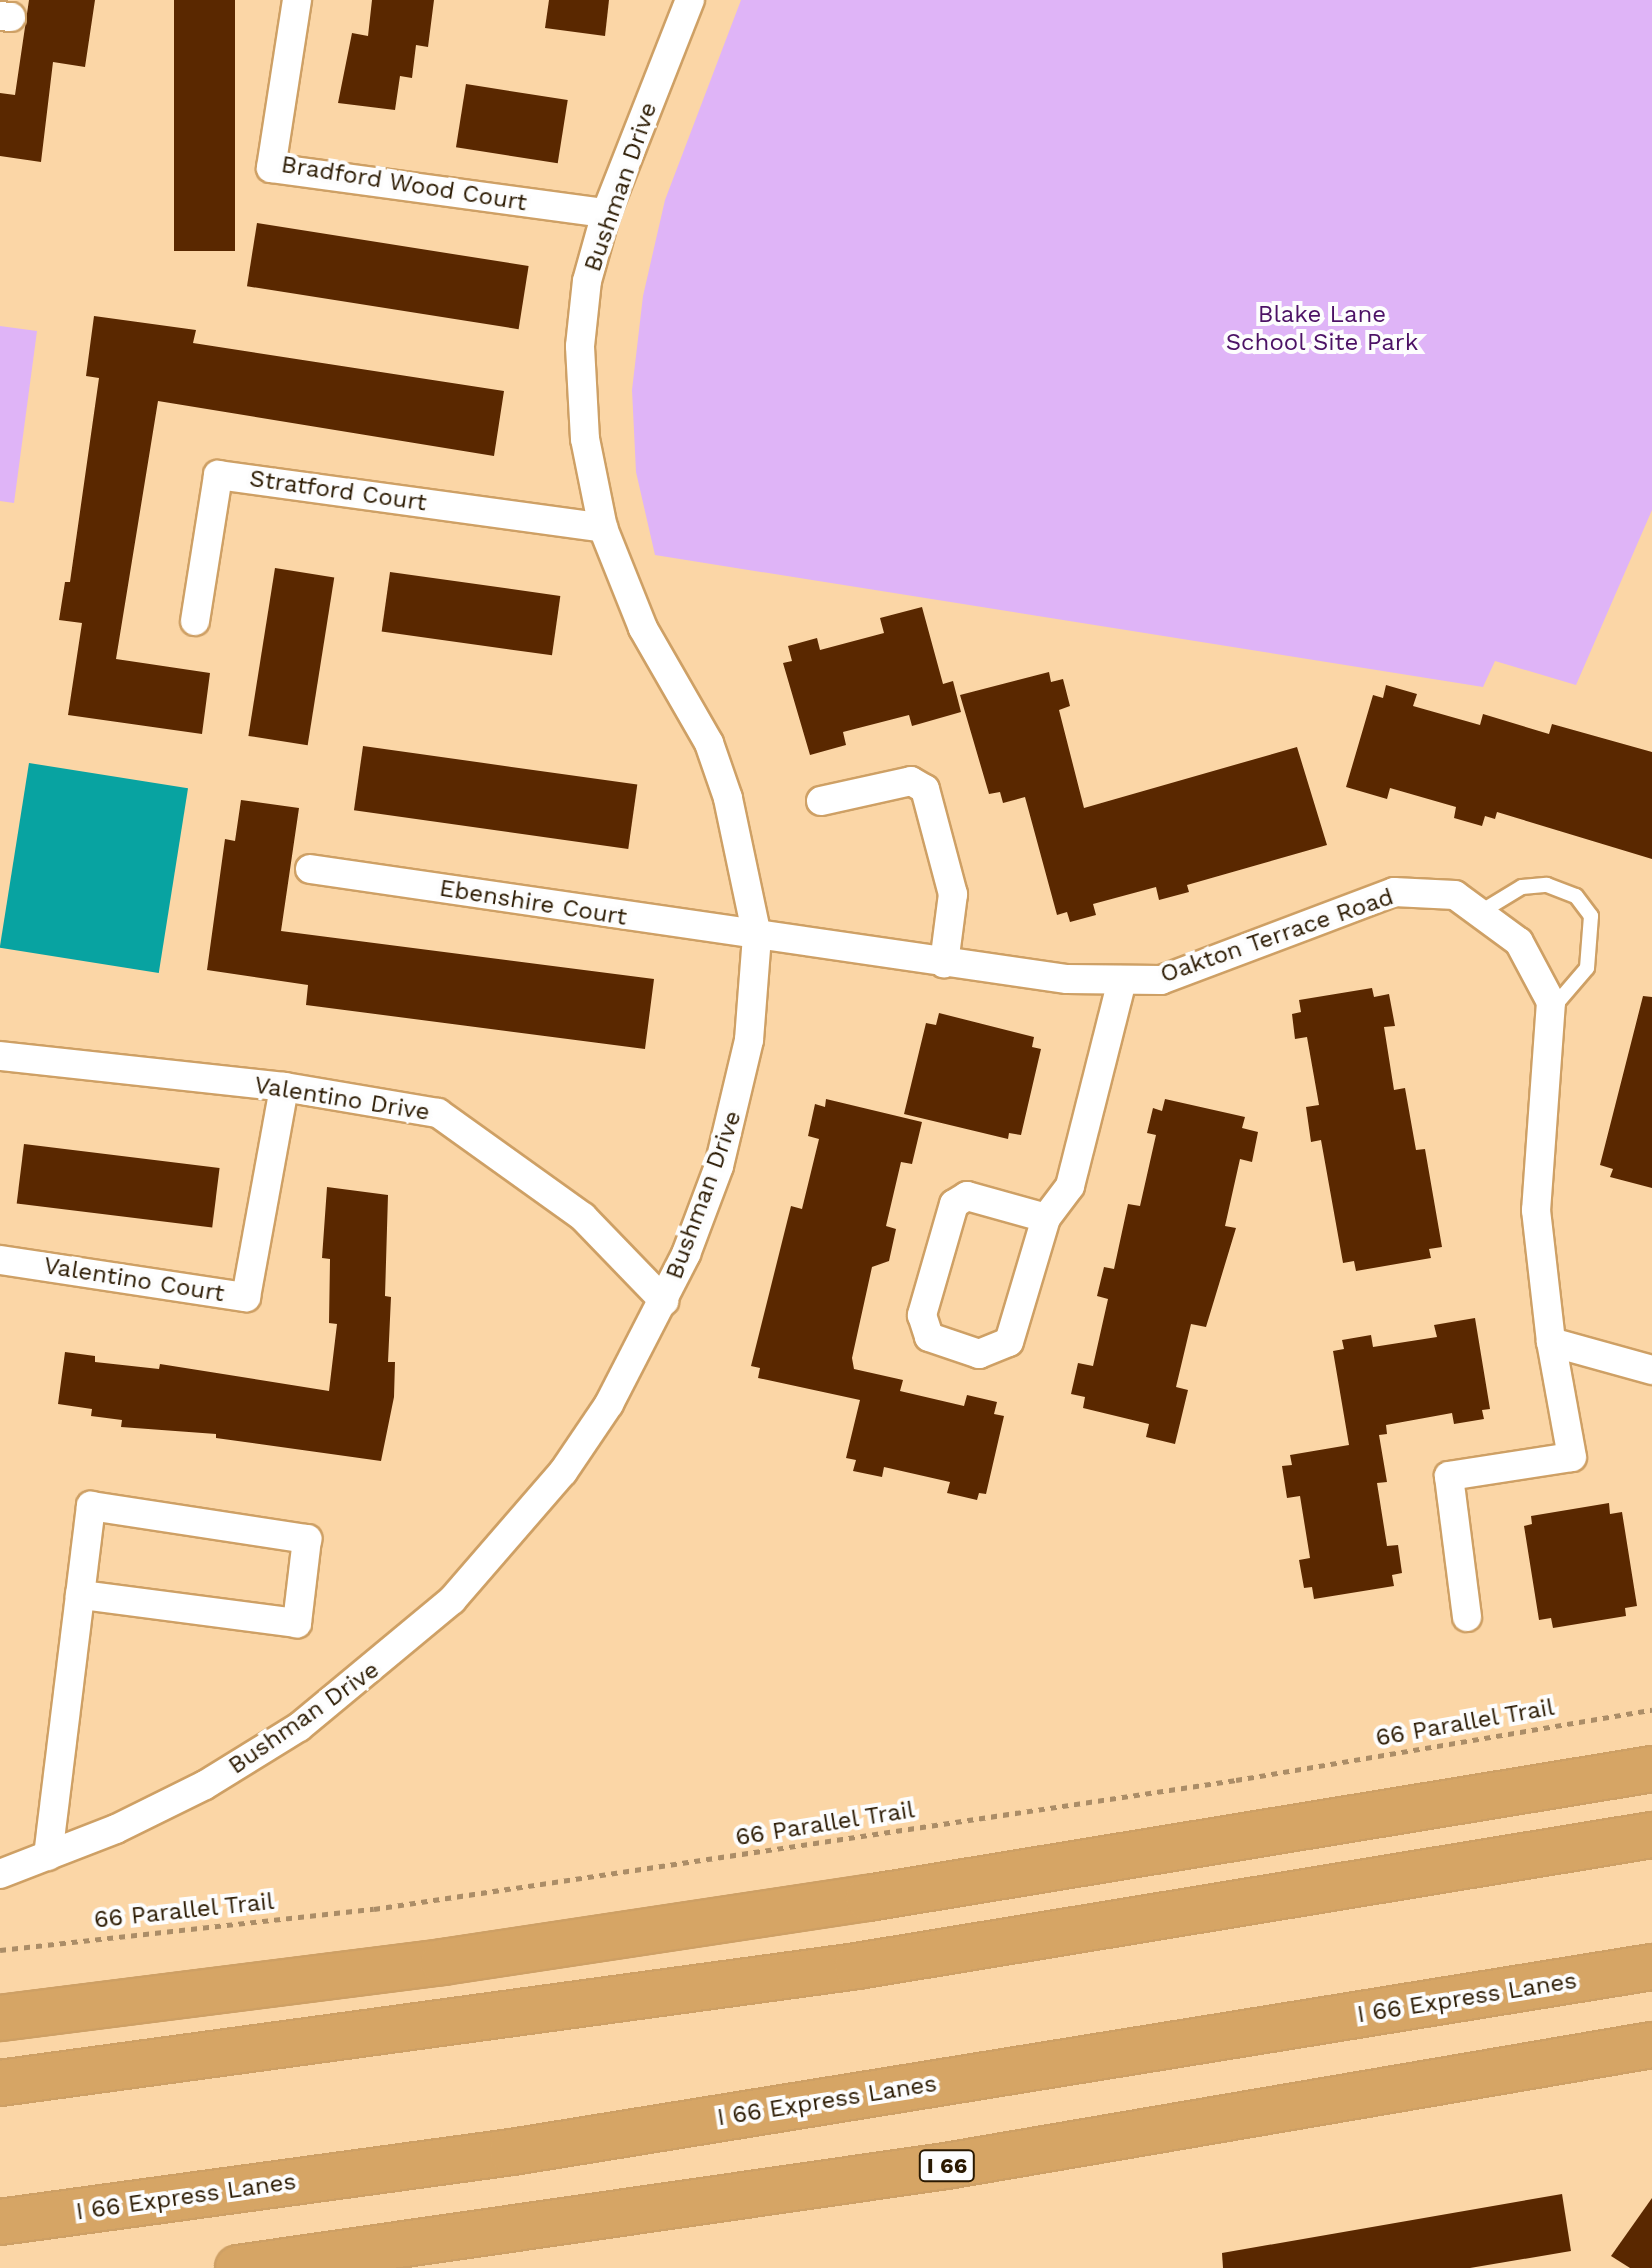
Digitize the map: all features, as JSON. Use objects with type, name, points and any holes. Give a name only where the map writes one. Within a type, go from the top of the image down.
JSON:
[{"type":"highway","points":[[0,2018],[443,1962],[837,1903],[1652,1769]]},
{"type":"highway","points":[[0,2083],[857,1966],[1652,1835]]},
{"type":"highway","name":"I 66 Express Lanes","points":[[0,2222],[528,2149],[1652,1967]]},
{"type":"highway","name":"I 66","points":[[238,2268],[946,2166],[1652,2045]]},
{"type":"street","name":"Bradford Wood Court","points":[[297,0],[271,168],[606,213]]},
{"type":"street","name":"Bushman Drive","points":[[0,1874],[48,1856],[205,1785],[299,1727],[387,1660],[498,1551],[563,1472],[609,1404],[664,1301],[719,1166],[739,1098],[757,936],[728,798],[709,743],[643,628],[603,528],[585,439],[580,346],[587,281],[606,213],[690,0]]},
{"type":"street","name":"Stratford Court","points":[[195,621],[218,475],[603,528]]},
{"type":"street","points":[[821,801],[911,781],[925,789],[953,894],[944,963]]},
{"type":"street","name":"Ebenshire Court","points":[[310,869],[757,936]]},
{"type":"street","name":"Oakton Terrace Road","points":[[757,936],[944,963],[1122,980],[1161,980],[1394,892],[1455,895],[1519,942],[1551,1010],[1536,1210],[1551,1342],[1572,1457],[1449,1476],[1467,1617]]},
{"type":"street","points":[[1046,1218],[967,1196],[954,1204],[922,1315],[929,1337],[979,1354],[1009,1342],[1046,1218],[1070,1186],[1122,980]]},
{"type":"street","name":"Valentino Drive","points":[[0,1056],[284,1087],[438,1113],[583,1217],[664,1301]]},
{"type":"street","name":"Valentino Court","points":[[0,1260],[246,1297],[284,1087]]},
{"type":"street","points":[[1551,1342],[1652,1370]]},
{"type":"street","points":[[48,1856],[80,1595],[91,1506],[307,1539],[297,1623],[80,1595]]},
{"type":"lane","points":[[1479,913],[1522,887],[1547,885],[1576,896],[1591,916],[1587,968],[1551,1010]]},
{"type":"path","name":"66 Parallel Trail","points":[[0,1950],[389,1907],[1236,1780],[1652,1710]]},
{"type":"green space","name":"Blake Lane School Site Park","points":[[741,0],[1652,0],[1652,510],[1576,685],[1495,661],[1483,687],[655,555],[636,472],[632,390],[643,296],[665,200]]},
{"type":"green space","points":[[0,326],[37,331],[14,503],[0,501]]},
{"type":"water","points":[[29,763],[188,788],[159,973],[0,948]]},
{"type":"building","points":[[29,0],[95,0],[85,67],[53,62],[41,162],[0,156],[0,93],[15,95]]},
{"type":"building","points":[[174,0],[235,0],[235,251],[174,251]]},
{"type":"building","points":[[372,0],[434,0],[428,47],[416,45],[412,78],[400,76],[395,110],[338,103],[352,33],[368,36]]},
{"type":"building","points":[[549,0],[609,0],[605,36],[545,28]]},
{"type":"building","points":[[466,84],[568,100],[558,163],[456,147]]},
{"type":"building","points":[[257,223],[529,266],[519,329],[247,286]]},
{"type":"building","points":[[94,316],[196,330],[193,343],[504,391],[494,456],[158,401],[116,659],[210,673],[202,734],[68,715],[82,623],[59,620],[65,582],[70,582],[99,378],[86,376]]},
{"type":"building","points":[[275,568],[334,577],[308,745],[248,736]]},
{"type":"building","points":[[390,572],[560,596],[552,655],[382,631]]},
{"type":"building","points":[[922,607],[943,684],[953,681],[961,712],[912,726],[909,715],[843,732],[846,745],[810,755],[783,663],[792,661],[788,646],[817,638],[820,650],[884,633],[880,618]]},
{"type":"building","points":[[1049,672],[1051,682],[1063,679],[1070,706],[1059,710],[1084,808],[1297,747],[1327,845],[1187,885],[1189,892],[1159,900],[1156,887],[1093,904],[1096,915],[1070,922],[1067,912],[1057,915],[1025,797],[1003,803],[1000,792],[989,794],[960,695]]},
{"type":"building","points":[[1386,685],[1417,694],[1413,706],[1480,725],[1483,714],[1549,734],[1552,724],[1652,752],[1652,859],[1497,812],[1495,819],[1485,816],[1482,826],[1454,818],[1456,807],[1390,788],[1387,799],[1346,787],[1373,695],[1383,698]]},
{"type":"building","points":[[363,746],[637,785],[628,849],[354,810]]},
{"type":"building","points":[[241,800],[299,808],[281,931],[654,979],[645,1049],[306,1005],[308,985],[207,970],[225,839],[235,841]]},
{"type":"building","points":[[1372,988],[1374,997],[1389,994],[1395,1026],[1384,1027],[1394,1090],[1405,1088],[1416,1150],[1425,1149],[1442,1247],[1429,1249],[1431,1258],[1356,1271],[1354,1261],[1343,1263],[1321,1140],[1311,1142],[1306,1107],[1319,1105],[1307,1037],[1295,1039],[1292,1014],[1301,1012],[1299,1000]]},
{"type":"building","points":[[1643,996],[1652,997],[1652,1188],[1610,1177],[1613,1169],[1600,1165]]},
{"type":"building","points":[[939,1013],[1034,1037],[1032,1047],[1041,1049],[1021,1135],[1009,1133],[1008,1139],[904,1114],[926,1023],[936,1025]]},
{"type":"building","points":[[826,1099],[922,1122],[912,1164],[901,1162],[886,1226],[896,1229],[889,1261],[872,1267],[852,1358],[854,1369],[903,1380],[900,1391],[964,1406],[967,1395],[997,1402],[994,1414],[1004,1416],[986,1494],[979,1493],[977,1500],[947,1493],[950,1482],[884,1467],[882,1477],[853,1471],[856,1460],[846,1458],[860,1400],[758,1378],[760,1368],[751,1366],[791,1206],[802,1209],[819,1139],[808,1136],[815,1104],[825,1107]]},
{"type":"building","points":[[1165,1099],[1245,1117],[1242,1128],[1258,1132],[1252,1162],[1240,1159],[1225,1226],[1236,1228],[1206,1327],[1191,1324],[1176,1387],[1188,1390],[1175,1444],[1146,1437],[1149,1424],[1083,1408],[1085,1397],[1071,1394],[1078,1363],[1093,1366],[1108,1299],[1097,1296],[1104,1267],[1114,1269],[1128,1204],[1140,1206],[1156,1135],[1147,1133],[1153,1108],[1162,1111]]},
{"type":"building","points":[[24,1144],[220,1168],[212,1228],[17,1204]]},
{"type":"building","points":[[327,1187],[388,1195],[385,1296],[391,1297],[388,1362],[395,1362],[394,1397],[381,1461],[216,1438],[216,1434],[121,1427],[122,1420],[91,1416],[92,1409],[58,1404],[65,1352],[95,1356],[95,1362],[159,1369],[160,1364],[329,1391],[337,1324],[329,1323],[330,1259],[322,1258]]},
{"type":"building","points":[[1475,1318],[1490,1409],[1482,1410],[1484,1419],[1454,1424],[1452,1413],[1386,1425],[1387,1434],[1379,1435],[1387,1482],[1377,1483],[1387,1546],[1398,1545],[1402,1573],[1392,1575],[1394,1586],[1314,1599],[1312,1587],[1304,1588],[1299,1560],[1310,1558],[1300,1496],[1287,1498],[1282,1466],[1292,1465],[1290,1455],[1349,1445],[1333,1351],[1344,1349],[1342,1340],[1371,1335],[1373,1347],[1437,1337],[1434,1325]]},
{"type":"building","points":[[1609,1503],[1610,1514],[1622,1512],[1637,1606],[1625,1608],[1626,1616],[1553,1628],[1551,1618],[1539,1620],[1524,1526],[1532,1524],[1531,1516]]},
{"type":"building","points":[[1562,2194],[1571,2251],[1470,2268],[1223,2268],[1222,2253]]},
{"type":"building","points":[[1652,2198],[1652,2268],[1630,2268],[1611,2256]]}]
